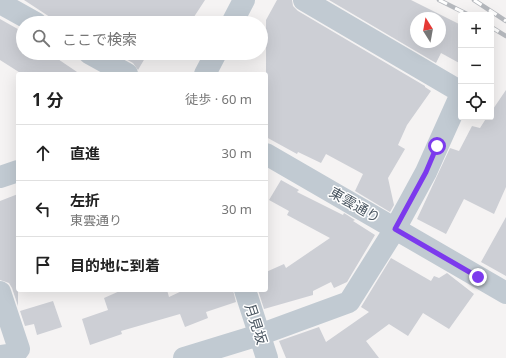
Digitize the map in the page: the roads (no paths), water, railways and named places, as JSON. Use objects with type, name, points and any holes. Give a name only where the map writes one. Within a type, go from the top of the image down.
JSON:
[{"type":"street","points":[[236,16],[244,0]]},
{"type":"street","points":[[304,0],[458,91]]},
{"type":"street","points":[[0,3],[23,16]]},
{"type":"street","points":[[102,60],[123,72]]},
{"type":"street","points":[[206,72],[212,60]]},
{"type":"street","points":[[184,358],[259,334],[349,302],[395,229],[426,172],[458,100]]},
{"type":"street","name":"東雲通り","points":[[268,155],[506,292]]},
{"type":"street","points":[[0,178],[16,172]]},
{"type":"street","points":[[0,292],[10,353]]},
{"type":"street","name":"月見坂","points":[[246,292],[267,358]]},
{"type":"railway","points":[[439,0],[463,12]]},
{"type":"railway","points":[[474,0],[506,21]]},
{"type":"railway","points":[[494,29],[506,36]]}]
